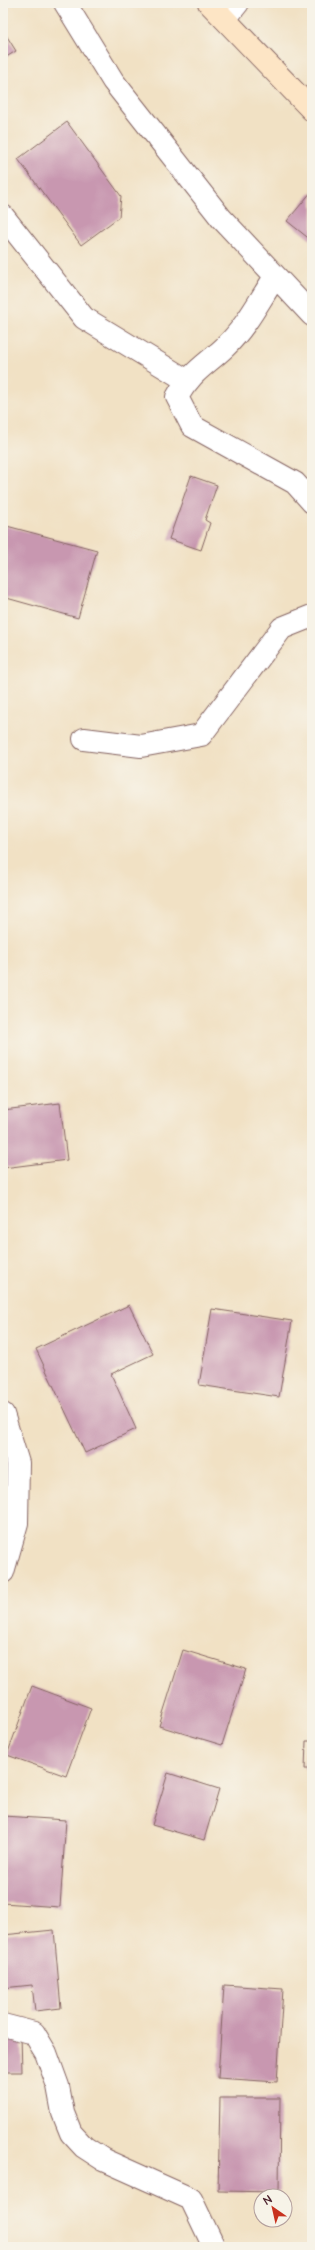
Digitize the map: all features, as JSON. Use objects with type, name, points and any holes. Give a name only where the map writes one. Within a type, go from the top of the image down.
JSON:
[{"type":"street","points":[[65,3],[112,81],[221,218],[312,315]]},
{"type":"street","points":[[209,3],[312,110]]},
{"type":"street","points":[[225,19],[238,3]]},
{"type":"street","points":[[3,216],[84,318],[186,380]]},
{"type":"street","points":[[275,277],[240,331],[225,347],[186,380],[177,396],[192,426],[295,482],[312,502]]},
{"type":"street","points":[[84,739],[141,746],[202,734],[282,628],[312,616]]},
{"type":"street","points":[[3,1414],[18,1463],[17,1523],[3,1572]]},
{"type":"street","points":[[3,2024],[34,2033],[46,2053],[58,2086],[62,2113],[71,2133],[84,2147],[104,2160],[191,2199],[214,2247]]},
{"type":"building","points":[[6,35],[16,51],[3,59],[3,36]]},
{"type":"building","points":[[67,122],[121,196],[119,217],[81,245],[18,159]]},
{"type":"building","points":[[312,191],[312,241],[287,221]]},
{"type":"building","points":[[191,476],[217,485],[205,520],[210,523],[201,550],[169,539]]},
{"type":"building","points":[[3,525],[97,550],[78,618],[3,597]]},
{"type":"building","points":[[60,1103],[67,1160],[3,1168],[3,1110]]},
{"type":"building","points":[[129,1305],[153,1354],[111,1374],[136,1429],[85,1453],[36,1349]]},
{"type":"building","points":[[212,1309],[292,1321],[279,1397],[199,1385]]},
{"type":"building","points":[[183,1650],[246,1669],[222,1745],[159,1726]]},
{"type":"building","points":[[32,1686],[91,1708],[66,1776],[7,1755]]},
{"type":"building","points":[[306,1741],[312,1741],[312,1769],[305,1769]]},
{"type":"building","points":[[168,1773],[219,1789],[204,1840],[152,1825]]},
{"type":"building","points":[[3,1816],[66,1820],[60,1907],[3,1903]]},
{"type":"building","points":[[54,1930],[61,2008],[35,2011],[32,1985],[3,1988],[3,1935]]},
{"type":"building","points":[[224,1985],[283,1989],[277,2082],[218,2078]]},
{"type":"building","points":[[3,2036],[21,2036],[22,2072],[3,2072]]},
{"type":"building","points":[[220,2098],[280,2098],[279,2188],[253,2188],[253,2192],[218,2191]]}]
